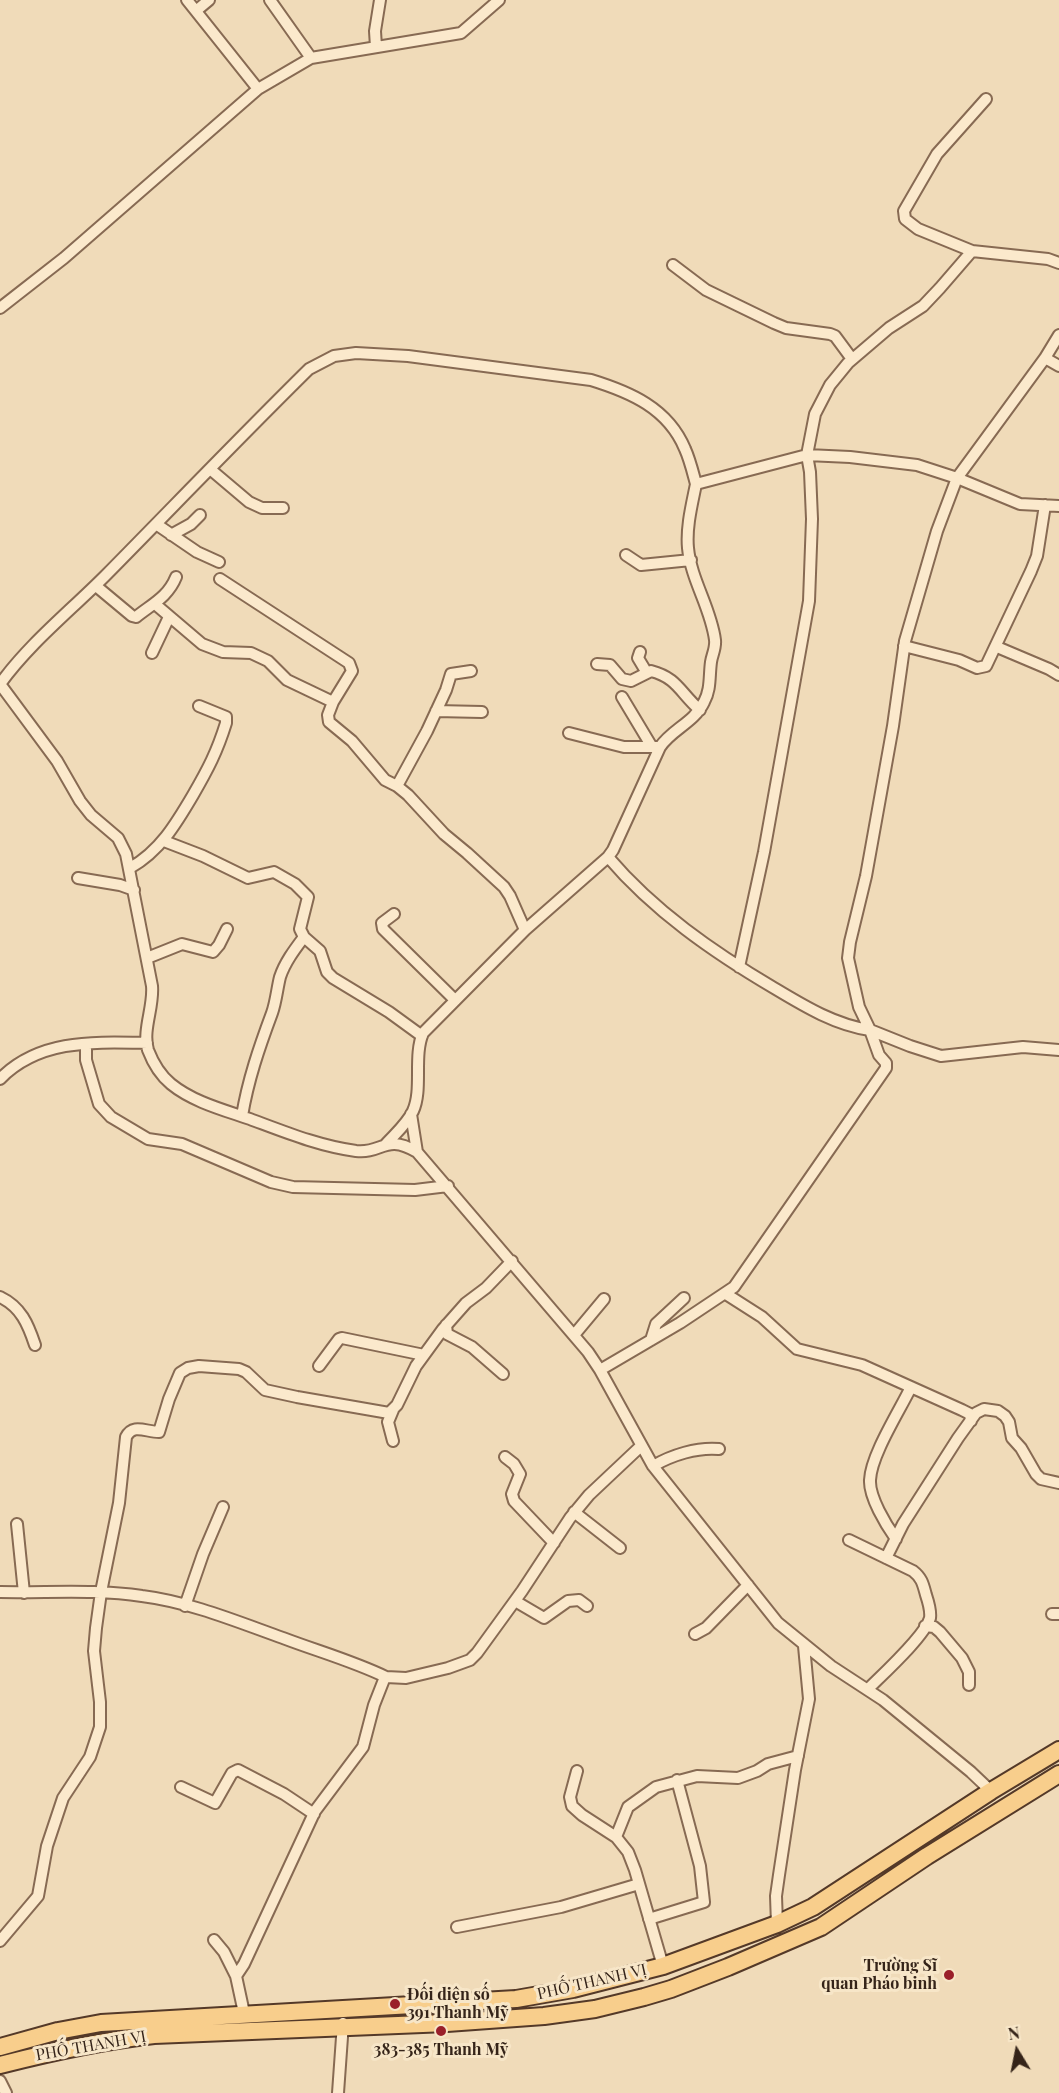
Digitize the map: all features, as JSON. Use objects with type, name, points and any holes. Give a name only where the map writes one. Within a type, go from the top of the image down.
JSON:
[{"type":"main road","name":"PHỐ THANH VỊ","points":[[0,2047],[101,2022],[516,1999],[573,1989],[663,1966],[777,1924],[813,1908],[1059,1749]]},
{"type":"main road","name":"PHỐ THANH VỊ","points":[[0,2066],[55,2051],[154,2035],[447,2023],[544,2016],[595,2009],[671,1989],[821,1926],[927,1856],[1059,1774]]},
{"type":"street","points":[[187,0],[258,89]]},
{"type":"street","points":[[197,10],[209,0]]},
{"type":"street","points":[[270,0],[311,58]]},
{"type":"street","points":[[376,47],[375,31],[380,0]]},
{"type":"street","points":[[0,308],[64,258],[258,89],[311,58],[461,33],[499,0]]},
{"type":"street","points":[[986,99],[937,154],[903,212],[905,219],[912,226],[972,251],[1048,259],[1059,263]]},
{"type":"street","points":[[740,967],[764,852],[809,601],[812,519],[807,455],[814,414],[849,354],[923,306],[972,251]]},
{"type":"street","points":[[673,265],[706,290],[774,323],[786,328],[830,334],[849,354]]},
{"type":"street","points":[[600,1370],[734,1287],[886,1068],[886,1063],[879,1055],[859,1007],[848,958],[867,876],[893,726],[904,646],[937,531],[957,478],[1045,358],[1059,335]]},
{"type":"street","points":[[386,1144],[411,1114],[415,1103],[422,1036],[525,930],[608,857],[613,850],[656,747],[688,723],[700,710],[708,695],[715,640],[688,546],[696,484],[685,448],[661,413],[644,401],[618,388],[591,380],[408,356],[356,353],[322,360],[309,369],[96,585],[33,644],[0,684],[57,761],[80,801],[91,815],[118,838],[126,854],[153,995],[147,1043],[156,1067],[162,1077],[172,1086],[194,1098],[316,1143],[357,1151],[371,1150],[386,1144],[402,1144],[417,1152],[574,1335],[600,1370],[653,1466],[778,1623],[831,1666],[868,1689],[972,1772],[991,1791]]},
{"type":"street","points":[[1045,358],[1059,366]]},
{"type":"street","points":[[696,484],[807,455],[850,457],[917,465],[957,478],[1020,504],[1059,506]]},
{"type":"street","points":[[210,469],[249,502],[262,508],[283,508]]},
{"type":"street","points":[[904,646],[959,660],[978,668],[986,666],[997,647],[1034,563],[1045,505]]},
{"type":"street","points":[[171,535],[191,524],[200,515]]},
{"type":"street","points":[[156,524],[196,552],[219,562]]},
{"type":"street","points":[[626,555],[640,565],[691,560]]},
{"type":"street","points":[[96,585],[136,617],[169,591],[176,577]]},
{"type":"street","points":[[220,579],[349,663],[352,668],[351,674],[327,715],[329,723],[352,741],[385,780],[408,795],[444,834],[504,887],[525,930]]},
{"type":"street","points":[[155,604],[202,644],[223,652],[251,653],[268,661],[287,680],[333,702]]},
{"type":"street","points":[[152,653],[169,617]]},
{"type":"street","points":[[997,647],[1059,675]]},
{"type":"street","points":[[640,652],[638,658],[640,665],[647,674]]},
{"type":"street","points":[[597,664],[610,665],[622,678],[630,681],[651,671],[673,680],[700,710]]},
{"type":"street","points":[[397,786],[436,711],[451,674],[471,671]]},
{"type":"street","points":[[622,698],[656,747]]},
{"type":"street","points":[[130,868],[141,862],[164,841],[215,756],[226,717],[199,706]]},
{"type":"street","points":[[436,711],[482,712]]},
{"type":"street","points":[[569,734],[624,747],[656,747]]},
{"type":"street","points":[[164,841],[203,856],[248,878],[274,872],[287,878],[306,892],[308,902],[299,926],[304,937],[320,951],[327,972],[422,1036]]},
{"type":"street","points":[[608,857],[666,914],[718,953],[823,1016],[870,1030],[941,1056],[1023,1047],[1059,1050]]},
{"type":"street","points":[[78,878],[120,885],[134,890]]},
{"type":"street","points":[[394,914],[382,923],[383,929],[455,1000]]},
{"type":"street","points":[[147,958],[182,944],[213,952],[227,929]]},
{"type":"street","points":[[242,1116],[247,1087],[264,1031],[272,1014],[280,977],[304,937]]},
{"type":"street","points":[[0,1079],[12,1066],[33,1054],[86,1044],[147,1043]]},
{"type":"street","points":[[86,1044],[86,1060],[99,1104],[111,1117],[148,1139],[182,1144],[272,1182],[293,1187],[406,1190],[448,1186]]},
{"type":"street","points":[[411,1114],[417,1152]]},
{"type":"street","points":[[393,1441],[388,1422],[424,1355],[466,1303],[486,1288],[512,1262]]},
{"type":"street","points":[[726,1294],[762,1317],[797,1348],[862,1365],[970,1414],[971,1421]]},
{"type":"street","points":[[0,1297],[18,1309],[26,1321],[35,1345]]},
{"type":"street","points":[[651,1340],[656,1323],[684,1298]]},
{"type":"street","points":[[574,1335],[604,1299]]},
{"type":"street","points":[[446,1325],[447,1334],[472,1347],[503,1374]]},
{"type":"street","points":[[319,1366],[342,1338],[424,1355]]},
{"type":"street","points":[[0,1941],[38,1896],[47,1846],[63,1798],[90,1757],[94,1746],[101,1714],[94,1651],[101,1592],[118,1512],[126,1437],[133,1429],[159,1432],[180,1374],[188,1368],[199,1366],[239,1369],[246,1372],[265,1390],[297,1398],[389,1413],[393,1410]]},
{"type":"street","points":[[896,1539],[881,1515],[869,1481],[875,1458],[911,1387]]},
{"type":"street","points":[[886,1558],[958,1437],[976,1413],[984,1409],[998,1411],[1005,1416],[1012,1438],[1021,1448],[1036,1474],[1041,1479],[1059,1484]]},
{"type":"street","points":[[0,1592],[68,1591],[143,1596],[241,1623],[385,1677],[406,1678],[470,1660],[515,1601],[574,1512],[641,1446]]},
{"type":"street","points":[[653,1466],[680,1454],[710,1448],[719,1449]]},
{"type":"street","points":[[505,1457],[514,1464],[520,1474],[512,1494],[514,1502],[554,1543]]},
{"type":"street","points":[[185,1606],[203,1554],[223,1507]]},
{"type":"street","points":[[574,1512],[620,1548]]},
{"type":"street","points":[[17,1524],[24,1593]]},
{"type":"street","points":[[849,1540],[913,1571],[921,1578],[929,1610],[930,1618],[925,1626],[897,1661],[868,1689]]},
{"type":"street","points":[[695,1634],[706,1628],[748,1585]]},
{"type":"street","points":[[515,1601],[544,1618],[568,1601],[579,1600],[587,1606]]},
{"type":"street","points":[[925,1626],[934,1627],[962,1658],[969,1672],[969,1685]]},
{"type":"street","points":[[777,1924],[777,1885],[809,1699],[804,1646]]},
{"type":"street","points":[[236,1976],[244,1964],[314,1814],[322,1800],[363,1748],[374,1705],[385,1677]]},
{"type":"street","points":[[616,1837],[628,1807],[656,1787],[697,1776],[738,1778],[757,1772],[768,1764],[798,1756]]},
{"type":"street","points":[[181,1786],[215,1803],[232,1773],[238,1770],[284,1794],[314,1814]]},
{"type":"street","points":[[577,1772],[570,1797],[572,1806],[616,1837],[628,1852],[663,1966]]},
{"type":"street","points":[[649,1918],[704,1902],[700,1866],[677,1780]]},
{"type":"street","points":[[457,1927],[561,1907],[639,1884]]},
{"type":"street","points":[[214,1940],[224,1952],[236,1976],[244,2013]]},
{"type":"street","points":[[338,2093],[345,2008]]},
{"type":"street","points":[[0,2081],[6,2093]]},
{"type":"place","name":"Trường Sĩ quan Pháo binh","points":[[949,1975]]},
{"type":"place","name":"Đối diện số 391 Thanh Mỹ","points":[[395,2004]]},
{"type":"place","name":"383-385 Thanh Mỹ","points":[[441,2031]]}]
